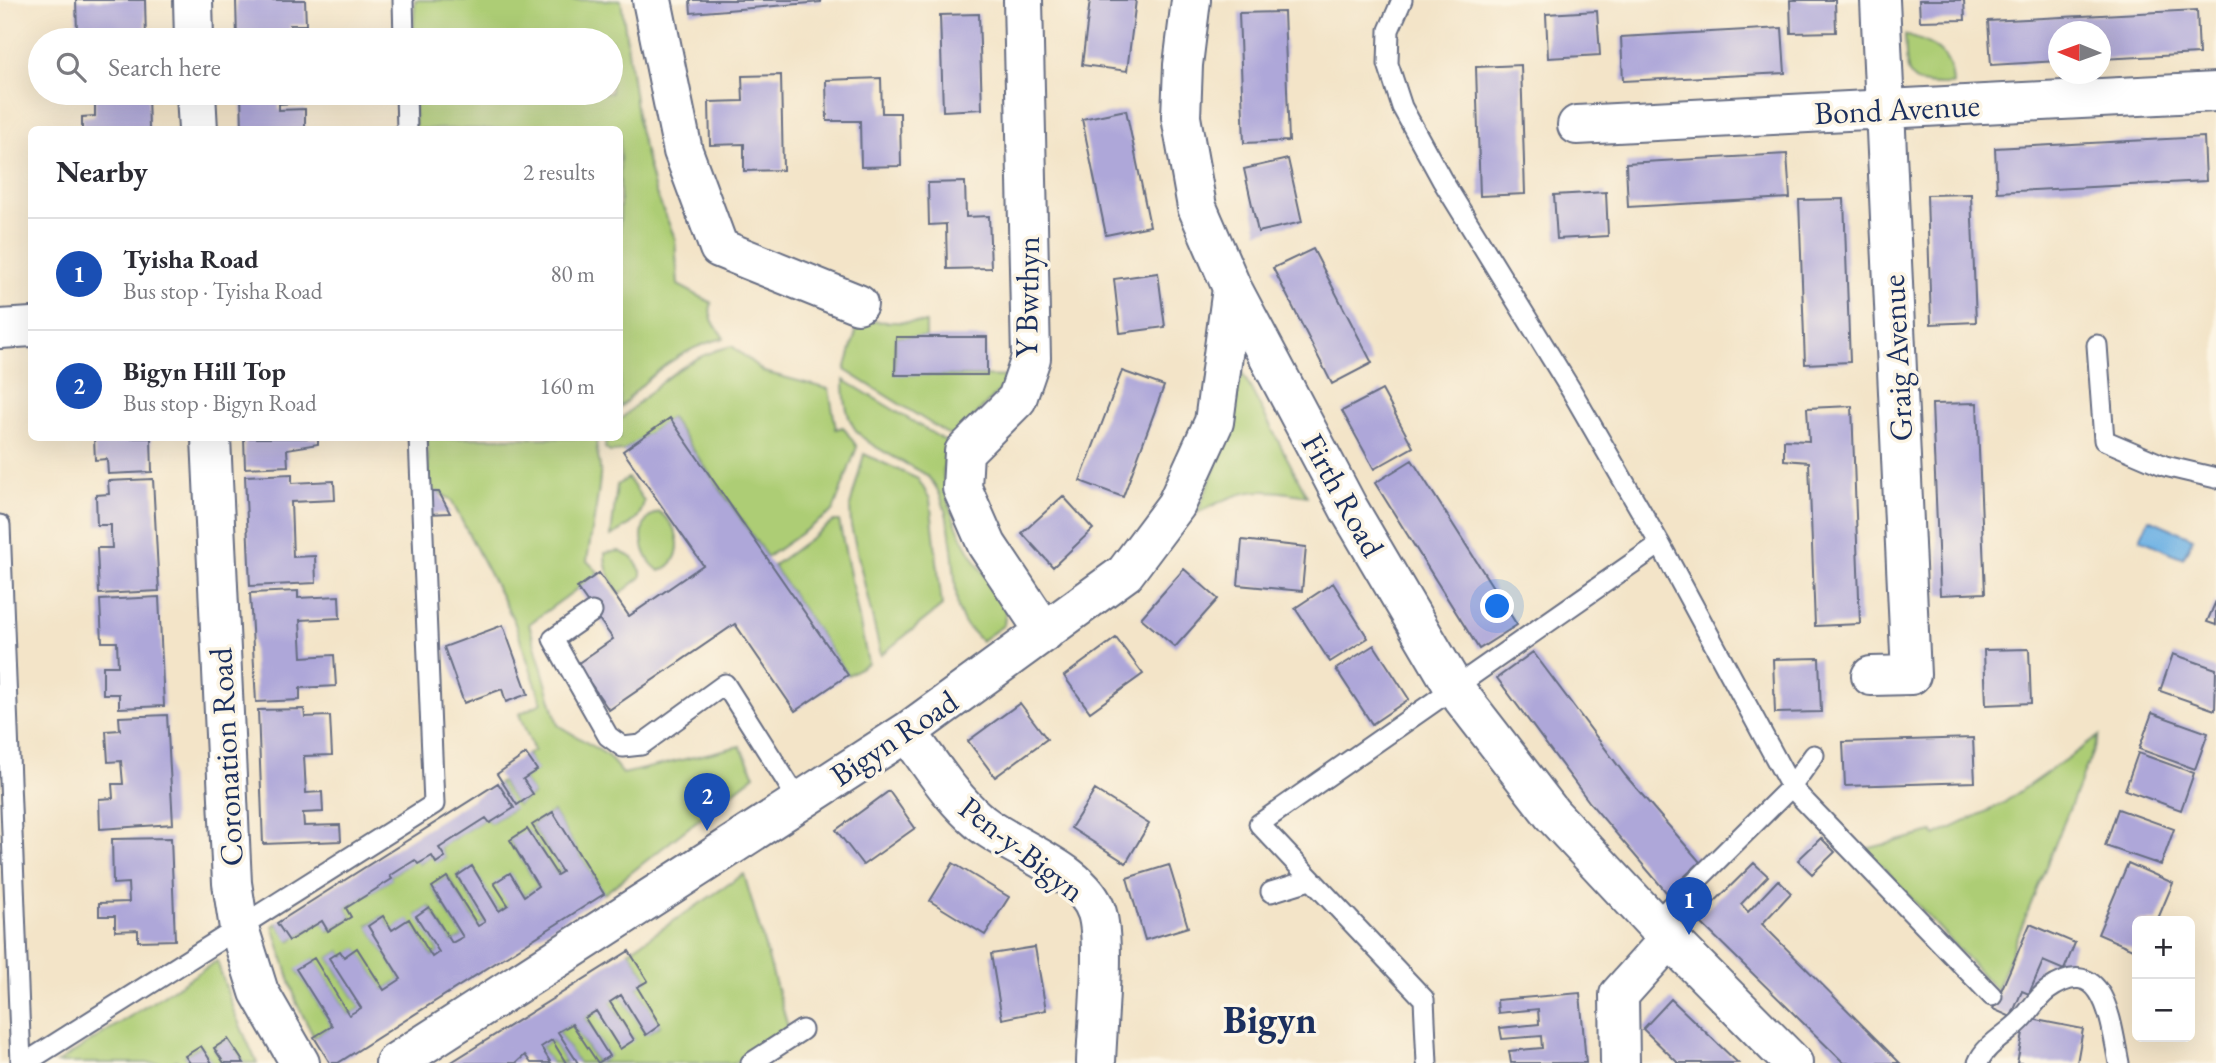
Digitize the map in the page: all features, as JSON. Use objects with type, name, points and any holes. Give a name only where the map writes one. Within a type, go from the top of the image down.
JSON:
[{"type":"street","points":[[193,0],[194,28]]},
{"type":"street","points":[[652,0],[683,151],[719,248],[858,304]]},
{"type":"street","name":"Y Bwthyn","points":[[1023,0],[1031,358],[1017,399],[964,452],[962,488],[987,545],[1045,632]]},
{"type":"street","name":"Firth Road","points":[[1191,0],[1183,65],[1181,117],[1197,207],[1232,288],[1349,509],[1453,686],[1552,814],[1662,931],[1793,1063]]},
{"type":"street","name":"Graig Avenue","points":[[1871,676],[1911,675],[1880,0]]},
{"type":"street","name":"Bond Avenue","points":[[1577,125],[2216,92]]},
{"type":"street","points":[[197,105],[198,126]]},
{"type":"street","name":"Bigyn Road","points":[[395,1063],[907,732],[1125,573],[1176,505],[1214,422],[1232,288]]},
{"type":"street","points":[[0,328],[28,327]]},
{"type":"street","name":"Coronation Road","points":[[211,441],[232,883],[239,928],[259,992],[300,1063]]},
{"type":"street","name":"Pen-y-Bigyn","points":[[907,732],[948,789],[981,823],[1082,888],[1097,913],[1100,938],[1096,1063]]},
{"type":"street","points":[[1620,1063],[1619,995],[1662,931]]},
{"type":"lane","points":[[403,0],[404,28]]},
{"type":"lane","points":[[1402,0],[1389,30],[1388,64],[1402,107],[1442,180],[1571,390],[1660,544],[1791,788],[1992,996]]},
{"type":"lane","points":[[406,105],[407,126]]},
{"type":"lane","points":[[2097,345],[2104,440],[2165,466],[2216,478]]},
{"type":"lane","points":[[0,525],[23,1063],[434,804],[419,441]]},
{"type":"lane","points":[[1427,1063],[1424,999],[1259,824],[1660,544]]},
{"type":"lane","points":[[592,612],[553,639],[608,736],[623,747],[641,746],[725,684],[799,802]]},
{"type":"lane","points":[[1662,931],[1791,788],[1814,755]]},
{"type":"lane","points":[[1271,892],[1310,880]]},
{"type":"lane","points":[[1978,1063],[1982,1054],[2008,1034],[2046,992],[2069,978],[2083,978],[2099,988],[2110,1018],[2119,1063]]},
{"type":"lane","points":[[751,1063],[802,1030]]},
{"type":"green space","points":[[415,0],[621,0],[639,129],[655,191],[675,238],[678,285],[712,303],[711,317],[724,338],[693,349],[666,364],[623,405],[623,126],[415,126],[414,105],[623,105],[623,28],[414,28]]},
{"type":"green space","points":[[1905,35],[1932,46],[1945,57],[1953,85],[1926,84],[1912,77],[1908,71]]},
{"type":"green space","points":[[859,321],[926,323],[926,337],[896,337],[895,374],[1012,377],[954,438],[845,370]]},
{"type":"green space","points":[[732,346],[764,372],[829,389],[836,429],[843,427],[857,447],[833,511],[767,557],[671,418],[623,451],[610,452],[605,448],[606,441],[623,441],[623,417],[658,385],[685,365]]},
{"type":"green space","points":[[1242,372],[1307,496],[1274,491],[1250,492],[1197,513],[1228,435]]},
{"type":"green space","points":[[844,380],[947,442],[944,475],[952,515],[977,563],[1006,608],[1004,625],[981,641],[964,623],[958,609],[948,521],[937,489],[924,474],[878,448],[859,433],[848,413]]},
{"type":"green space","points":[[427,441],[597,441],[600,476],[587,561],[599,573],[529,624],[558,725],[607,755],[623,774],[740,746],[755,775],[604,894],[553,812],[532,825],[562,872],[557,875],[527,830],[510,841],[538,886],[524,896],[510,874],[508,905],[499,911],[472,867],[457,876],[485,922],[478,926],[448,877],[432,887],[463,937],[452,943],[430,907],[417,915],[439,952],[432,957],[409,920],[392,930],[383,916],[368,925],[401,979],[384,990],[357,949],[344,957],[340,951],[329,958],[361,1008],[349,1015],[314,959],[297,970],[332,1026],[314,1037],[297,1004],[273,926],[277,923],[290,941],[322,921],[329,931],[351,917],[346,908],[391,879],[390,876],[415,860],[419,864],[432,856],[437,862],[445,857],[439,848],[486,818],[490,823],[513,809],[498,783],[501,781],[517,805],[533,795],[523,779],[536,770],[526,754],[534,751],[519,714],[542,703],[514,621],[451,500],[439,492],[429,492]]},
{"type":"green space","points":[[864,454],[918,479],[930,499],[942,606],[881,655],[851,526],[850,506]]},
{"type":"green space","points":[[628,478],[644,501],[642,508],[632,523],[611,536],[617,485]]},
{"type":"green space","points":[[659,512],[672,525],[678,542],[675,559],[660,571],[648,558],[642,540],[645,523]]},
{"type":"green space","points":[[834,521],[839,521],[868,663],[848,675],[773,566]]},
{"type":"green space","points":[[619,551],[633,558],[641,571],[641,577],[620,594],[609,575],[605,553]]},
{"type":"green space","points":[[2099,736],[1996,990],[1866,849],[1933,832],[1935,836],[2002,804]]},
{"type":"green space","points":[[744,874],[788,1027],[735,1063],[598,1063],[609,1056],[585,1018],[596,1011],[634,1040],[610,1002],[621,995],[646,1034],[660,1026],[637,987],[648,980],[629,951]]},
{"type":"green space","points":[[217,961],[234,1012],[257,1063],[244,1063],[228,1039],[214,1048],[224,1063],[212,1063],[201,1046],[185,1056],[190,1063],[179,1063],[176,1060],[171,1063],[57,1063]]},
{"type":"green space","points":[[572,1024],[597,1063],[578,1063],[558,1032]]},
{"type":"green space","points":[[552,1040],[566,1063],[551,1063],[541,1047]]},
{"type":"water","points":[[2149,519],[2193,538],[2183,558],[2140,539]]},
{"type":"building","points":[[76,0],[145,0],[146,28],[77,28]]},
{"type":"building","points":[[236,0],[305,0],[306,25],[290,25],[290,28],[237,28]]},
{"type":"building","points":[[690,0],[821,0],[821,2],[691,13]]},
{"type":"building","points":[[1090,0],[1136,0],[1127,71],[1082,65]]},
{"type":"building","points":[[1790,0],[1835,0],[1836,32],[1791,33]]},
{"type":"building","points":[[1919,0],[1964,0],[1965,20],[1920,21]]},
{"type":"building","points":[[2197,10],[2199,54],[2111,58],[2111,21],[2048,21],[2048,62],[1991,65],[1988,21]]},
{"type":"building","points":[[1597,11],[1600,55],[1548,58],[1546,14]]},
{"type":"building","points":[[1284,12],[1289,141],[1244,143],[1239,13]]},
{"type":"building","points":[[979,14],[982,109],[943,111],[940,15]]},
{"type":"building","points":[[1782,28],[1785,73],[1623,81],[1621,37]]},
{"type":"building","points":[[1521,65],[1525,194],[1480,196],[1476,67]]},
{"type":"building","points":[[781,75],[783,170],[744,171],[744,144],[710,145],[709,102],[743,101],[742,76]]},
{"type":"building","points":[[881,78],[882,113],[900,113],[901,166],[861,167],[860,121],[827,121],[826,80]]},
{"type":"building","points":[[95,105],[148,105],[149,126],[82,126],[82,117],[95,116]]},
{"type":"building","points":[[241,105],[279,105],[279,110],[305,109],[305,126],[242,126]]},
{"type":"building","points":[[1126,110],[1150,226],[1106,235],[1082,119]]},
{"type":"building","points":[[2204,137],[2206,181],[1997,192],[1995,148]]},
{"type":"building","points":[[1787,154],[1790,198],[1628,207],[1626,163]]},
{"type":"building","points":[[1288,159],[1302,222],[1258,232],[1244,169]]},
{"type":"building","points":[[965,182],[966,217],[989,216],[991,268],[947,269],[946,224],[929,225],[928,183]]},
{"type":"building","points":[[1606,192],[1608,236],[1557,239],[1554,195]]},
{"type":"building","points":[[1971,194],[1976,322],[1931,324],[1927,195]]},
{"type":"building","points":[[1844,199],[1850,362],[1805,364],[1799,200]]},
{"type":"building","points":[[1313,249],[1372,363],[1332,384],[1273,268]]},
{"type":"building","points":[[1158,273],[1165,327],[1120,333],[1114,279]]},
{"type":"building","points":[[896,337],[987,337],[987,375],[895,375]]},
{"type":"building","points":[[1122,371],[1164,386],[1123,497],[1080,481]]},
{"type":"building","points":[[1382,390],[1413,447],[1374,469],[1342,411]]},
{"type":"building","points":[[1977,403],[1985,593],[1940,595],[1932,404]]},
{"type":"building","points":[[1852,406],[1860,624],[1815,626],[1809,462],[1784,460],[1784,440],[1809,441],[1807,408]]},
{"type":"building","points":[[670,418],[848,675],[795,711],[735,624],[609,710],[577,664],[613,639],[577,588],[599,573],[629,616],[703,565],[623,451]]},
{"type":"building","points":[[94,441],[151,441],[152,472],[108,474],[107,459],[95,460]]},
{"type":"building","points":[[244,441],[318,441],[318,444],[287,449],[288,466],[245,468]]},
{"type":"building","points":[[1412,460],[1517,625],[1479,649],[1375,483]]},
{"type":"building","points":[[292,474],[292,483],[334,481],[335,500],[291,502],[293,557],[315,556],[316,583],[250,586],[245,476]]},
{"type":"building","points":[[153,479],[159,591],[99,594],[97,548],[112,548],[111,525],[97,525],[96,495],[109,494],[108,481]]},
{"type":"building","points":[[427,492],[439,492],[450,513],[428,514]]},
{"type":"building","points":[[1063,496],[1093,529],[1053,567],[1022,533]]},
{"type":"building","points":[[1242,540],[1306,547],[1302,591],[1238,585]]},
{"type":"building","points":[[1184,569],[1218,599],[1175,647],[1141,618]]},
{"type":"building","points":[[1333,583],[1368,638],[1330,662],[1295,608]]},
{"type":"building","points":[[298,591],[298,598],[339,596],[340,618],[300,620],[302,657],[334,655],[336,686],[300,688],[300,700],[256,702],[250,593]]},
{"type":"building","points":[[159,597],[164,706],[119,708],[119,694],[103,694],[103,666],[118,666],[117,642],[102,642],[100,600]]},
{"type":"building","points":[[2216,601],[2216,625],[2207,622]]},
{"type":"building","points":[[503,625],[528,694],[506,702],[502,689],[464,703],[444,647]]},
{"type":"building","points":[[1116,638],[1143,674],[1090,712],[1064,676]]},
{"type":"building","points":[[1374,645],[1409,699],[1372,724],[1336,669]]},
{"type":"building","points":[[2029,649],[2031,703],[1986,705],[1984,650]]},
{"type":"building","points":[[1533,652],[1625,775],[1700,862],[1667,893],[1590,803],[1497,678]]},
{"type":"building","points":[[2173,654],[2216,669],[2215,710],[2160,691]]},
{"type":"building","points":[[1819,658],[1821,712],[1775,713],[1773,659]]},
{"type":"building","points":[[1020,703],[1047,739],[995,777],[968,741]]},
{"type":"building","points":[[304,709],[305,717],[330,716],[332,755],[304,756],[306,793],[322,792],[323,812],[303,813],[304,826],[340,825],[341,841],[263,844],[258,710]]},
{"type":"building","points":[[2152,713],[2208,733],[2195,769],[2139,749]]},
{"type":"building","points":[[167,715],[173,824],[100,829],[99,799],[113,798],[112,784],[123,784],[121,761],[108,762],[106,731],[120,730],[119,717]]},
{"type":"building","points":[[1973,738],[1975,782],[1845,786],[1843,742]]},
{"type":"building","points":[[2138,753],[2194,773],[2181,810],[2125,790]]},
{"type":"building","points":[[526,754],[537,770],[523,779],[533,794],[517,805],[497,774]]},
{"type":"building","points":[[498,783],[514,808],[490,823],[486,818],[439,848],[445,857],[436,863],[432,856],[418,864],[415,860],[390,876],[392,879],[346,908],[351,917],[328,931],[322,921],[289,941],[277,923]]},
{"type":"building","points":[[1095,790],[1149,824],[1126,863],[1071,828]]},
{"type":"building","points":[[889,791],[915,828],[863,865],[836,830]]},
{"type":"building","points":[[2118,809],[2174,829],[2161,865],[2105,846]]},
{"type":"building","points":[[553,812],[604,894],[338,1063],[330,1063],[314,1037],[332,1026],[296,969],[314,958],[349,1015],[361,1008],[329,958],[340,951],[344,957],[357,948],[384,990],[401,979],[368,926],[383,916],[392,930],[409,919],[432,957],[439,952],[416,916],[429,907],[452,943],[463,937],[432,887],[447,877],[478,926],[485,922],[457,876],[472,866],[499,911],[508,905],[494,883],[510,873],[524,896],[538,886],[510,840],[527,829],[557,875],[562,872],[532,825]]},
{"type":"building","points":[[171,838],[175,940],[138,941],[138,930],[115,931],[115,916],[99,916],[99,903],[129,902],[128,883],[113,884],[112,839]]},
{"type":"building","points":[[1821,838],[1835,852],[1812,874],[1798,860]]},
{"type":"building","points":[[953,863],[1009,897],[985,935],[930,901]]},
{"type":"building","points":[[1754,863],[1768,876],[1741,904],[1748,912],[1778,880],[1791,893],[1762,924],[1900,1063],[1844,1063],[1697,919]]},
{"type":"building","points":[[2128,863],[2173,883],[2159,916],[2132,916],[2132,949],[2098,934]]},
{"type":"building","points":[[1169,865],[1188,927],[1145,940],[1127,878]]},
{"type":"building","points":[[2030,924],[2075,943],[2064,970],[2043,961],[2029,994],[2022,991],[2011,1017],[1993,1009]]},
{"type":"building","points":[[1035,947],[1046,1010],[1002,1019],[991,954]]},
{"type":"building","points":[[629,951],[648,981],[637,987],[660,1025],[646,1035],[621,995],[610,1002],[634,1040],[620,1049],[596,1011],[585,1018],[609,1056],[598,1063],[572,1024],[558,1032],[578,1063],[566,1063],[552,1040],[541,1047],[551,1063],[531,1063],[525,1055],[516,1063],[450,1063]]},
{"type":"building","points":[[1580,993],[1586,1063],[1511,1063],[1509,1051],[1542,1048],[1541,1036],[1502,1039],[1500,1028],[1539,1024],[1538,1009],[1498,1013],[1497,1000]]},
{"type":"building","points":[[1671,999],[1738,1063],[1678,1063],[1643,1029]]},
{"type":"building","points":[[2026,1018],[2083,1029],[2077,1063],[2017,1063]]},
{"type":"building","points":[[228,1039],[244,1063],[224,1063],[214,1048]]},
{"type":"building","points":[[201,1046],[212,1063],[190,1063],[185,1056]]},
{"type":"place","name":"Bigyn Hill Top","points":[[707,831]]},
{"type":"place","name":"Tyisha Road","points":[[1689,935]]},
{"type":"district","name":"Bigyn","points":[[1270,1020]]}]
